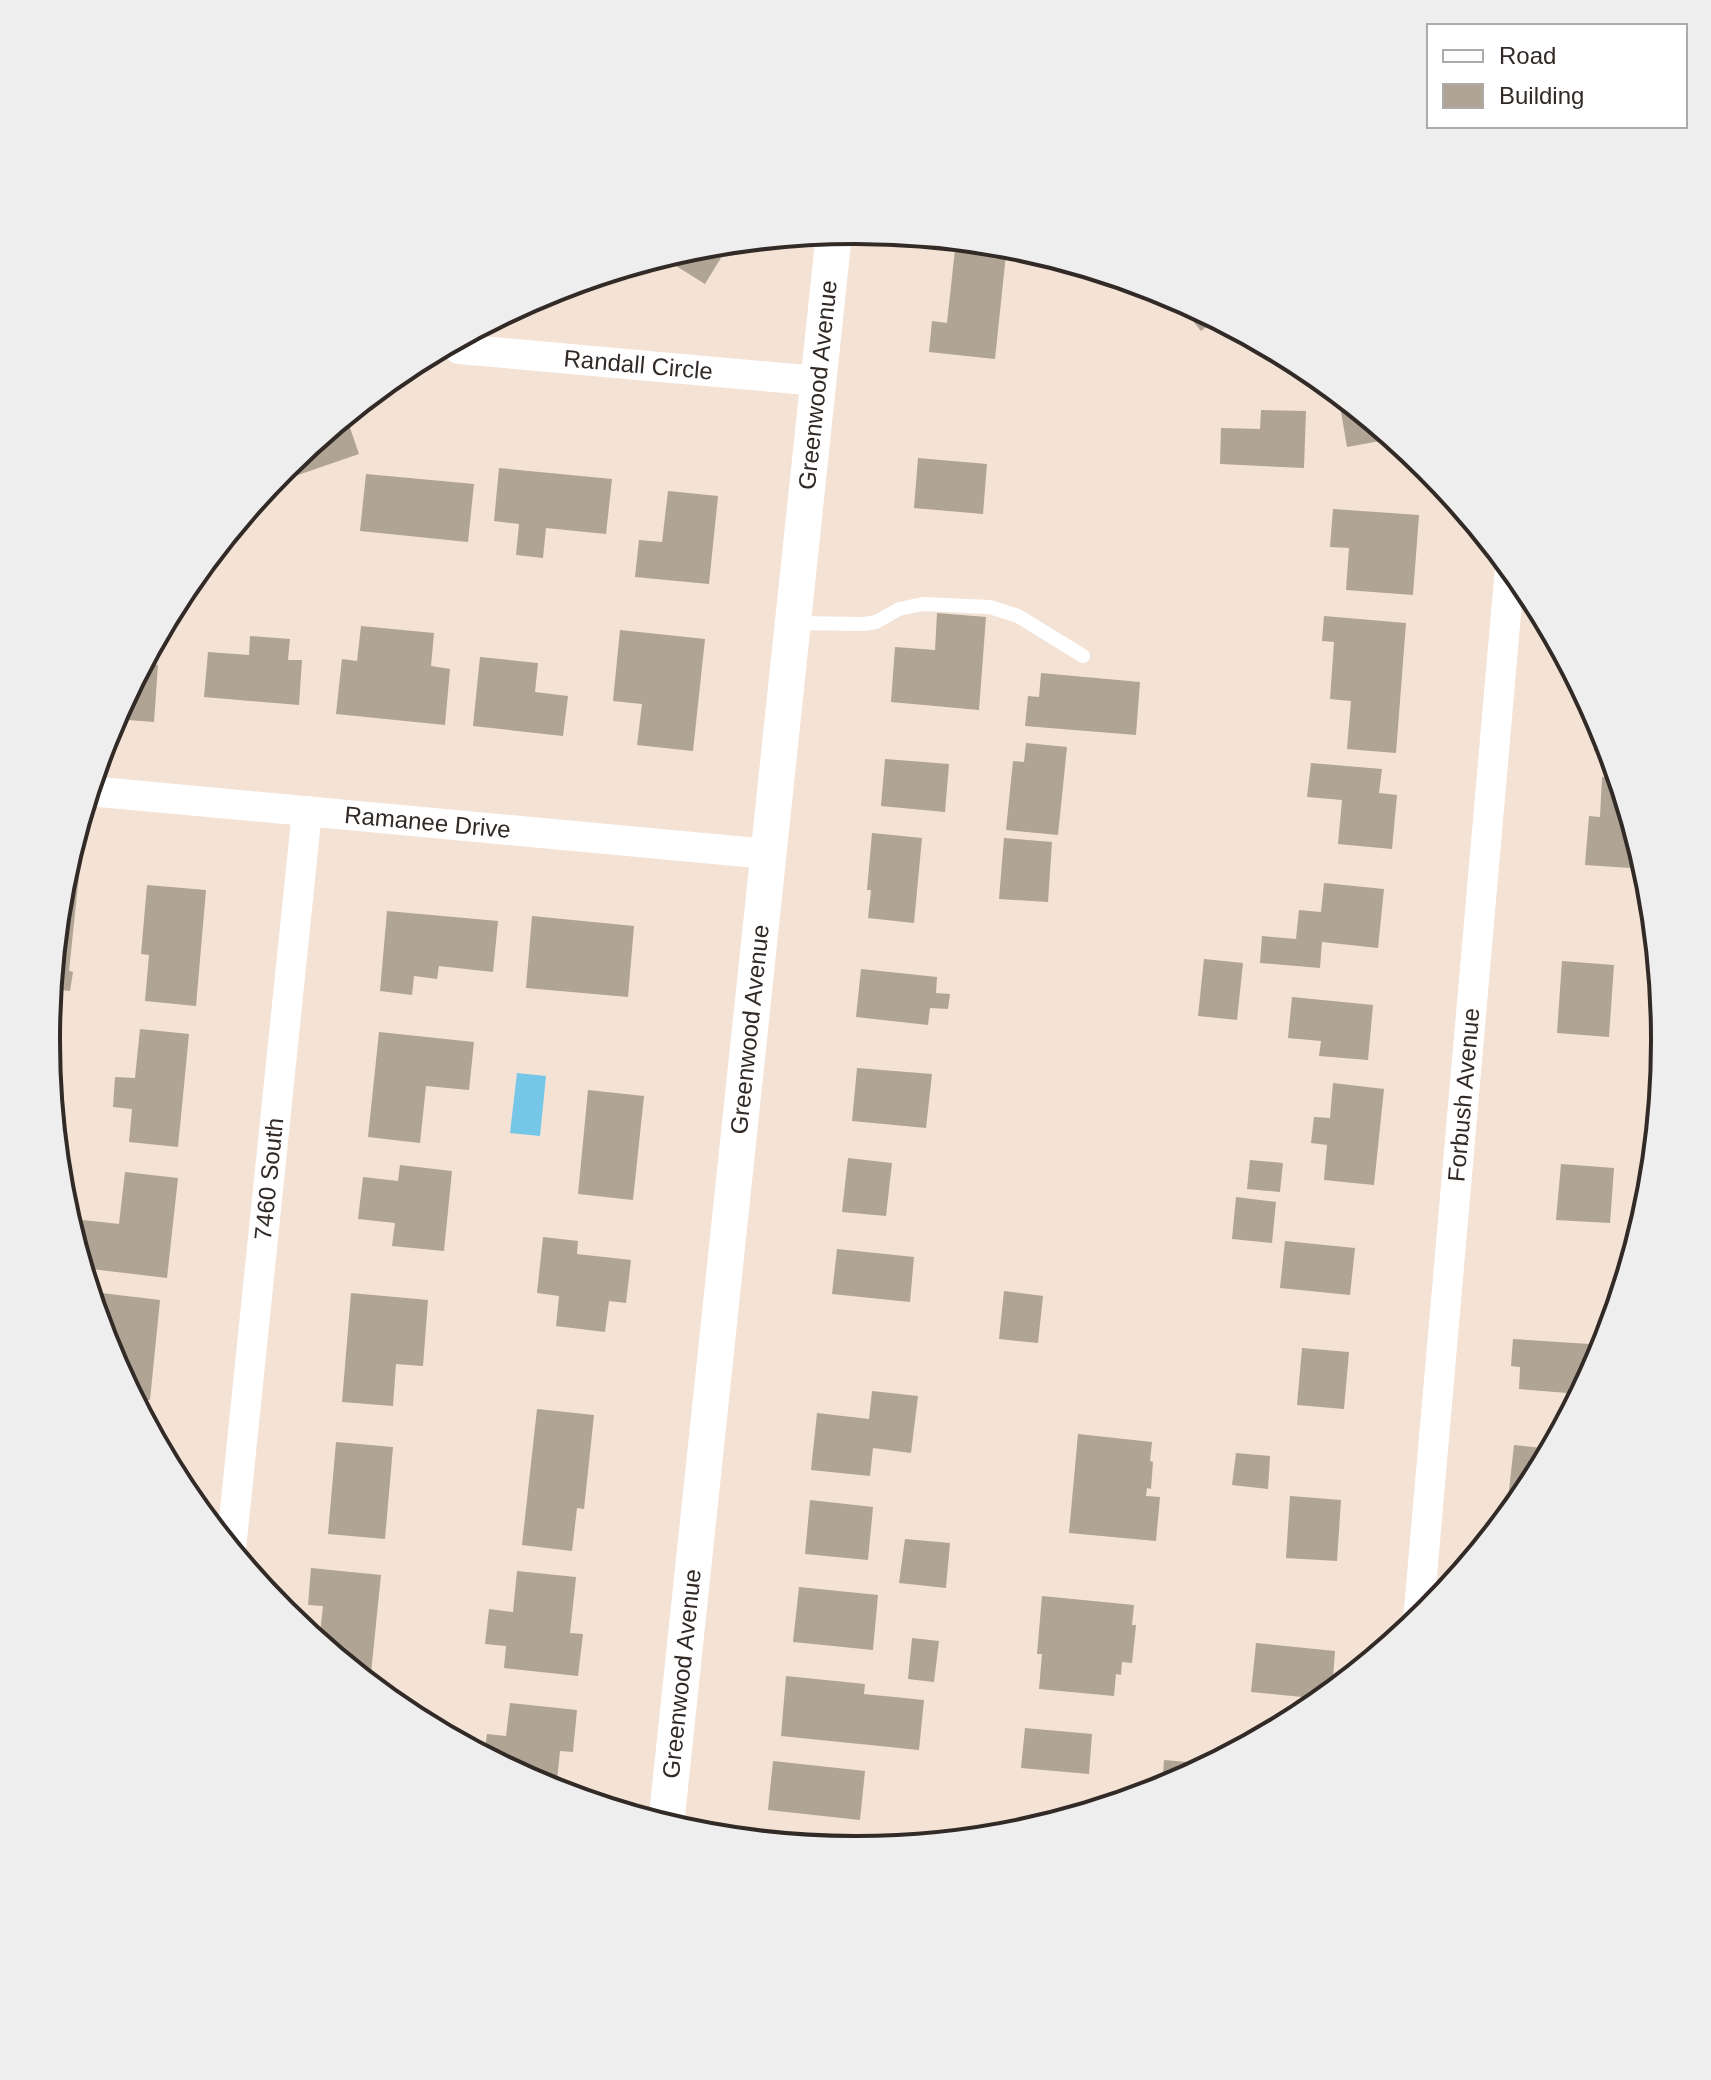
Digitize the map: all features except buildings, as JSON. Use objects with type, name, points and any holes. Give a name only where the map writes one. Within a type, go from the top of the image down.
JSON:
[{"type":"street","name":"Greenwood Avenue","points":[[667,1812],[833,245]]},
{"type":"street","name":"Randall Circle","points":[[461,349],[818,381]]},
{"type":"street","name":"Forbush Avenue","points":[[1420,1601],[1508,586]]},
{"type":"street","name":"Ramanee Drive","points":[[100,792],[768,854]]},
{"type":"street","name":"7460 South","points":[[232,1535],[307,811]]},
{"type":"lane","points":[[793,623],[864,624],[876,622],[899,609],[923,604],[990,607],[1018,616],[1083,656]]},
{"type":"water","points":[[517,1073],[546,1076],[540,1136],[510,1133]]}]
